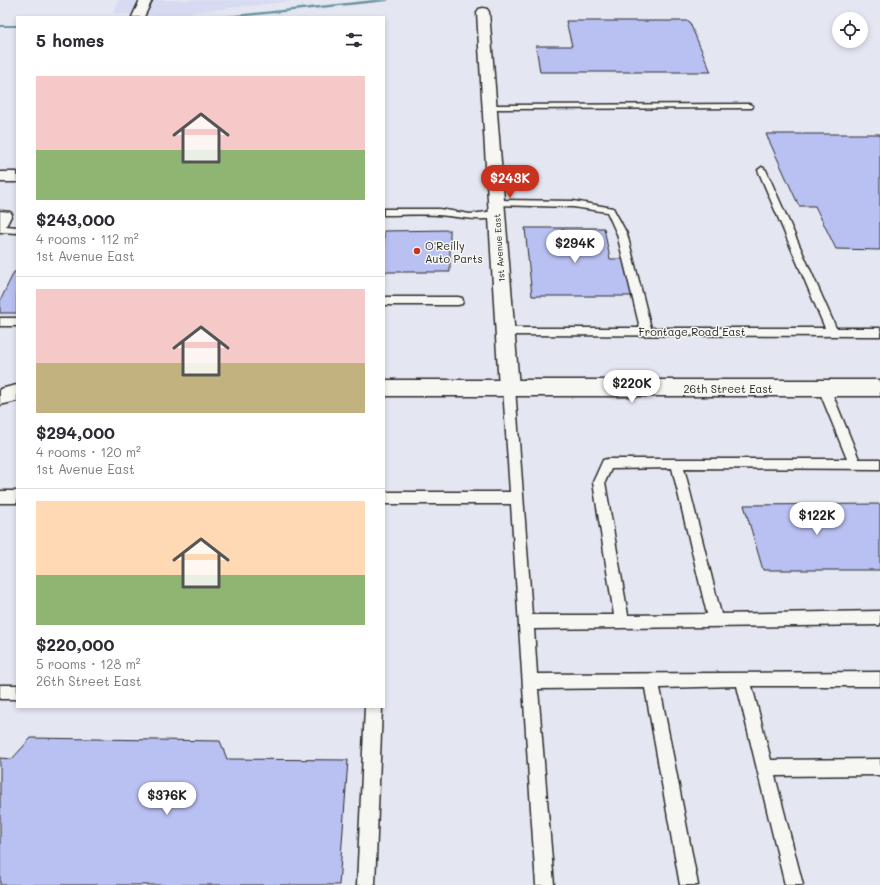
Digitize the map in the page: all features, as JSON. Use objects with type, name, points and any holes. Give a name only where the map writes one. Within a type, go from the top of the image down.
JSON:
[{"type":"street","points":[[138,16],[146,0]]},
{"type":"street","name":"1st Avenue East","points":[[483,12],[509,388]]},
{"type":"street","points":[[0,177],[16,177]]},
{"type":"street","points":[[0,384],[16,388]]},
{"type":"street","name":"26th Street East","points":[[385,388],[880,388]]},
{"type":"street","points":[[0,397],[16,393]]},
{"type":"lane","points":[[490,107],[749,106]]},
{"type":"lane","points":[[762,170],[832,332]]},
{"type":"lane","points":[[385,212],[439,212],[470,217],[496,209],[574,204],[610,210],[622,234],[646,331]]},
{"type":"lane","points":[[0,214],[7,214],[0,229],[16,230]]},
{"type":"lane","points":[[385,301],[458,301]]},
{"type":"lane","points":[[0,322],[16,322]]},
{"type":"lane","name":"Frontage Road East","points":[[505,332],[880,332]]},
{"type":"lane","points":[[509,388],[545,885]]},
{"type":"lane","points":[[824,388],[854,464]]},
{"type":"lane","points":[[677,463],[716,621]]},
{"type":"lane","points":[[622,621],[599,482],[608,464],[880,464]]},
{"type":"lane","points":[[0,497],[16,497]]},
{"type":"lane","points":[[385,498],[517,498]]},
{"type":"lane","points":[[526,622],[880,618]]},
{"type":"lane","points":[[530,682],[880,678]]},
{"type":"lane","points":[[743,679],[794,885]]},
{"type":"lane","points":[[651,681],[689,885]]},
{"type":"lane","points":[[0,692],[16,692]]},
{"type":"lane","points":[[366,885],[374,708]]},
{"type":"lane","points":[[765,768],[880,767]]},
{"type":"shaded area","points":[[119,0],[300,0],[159,16],[112,13]]},
{"type":"building","points":[[566,21],[689,21],[711,72],[540,72],[536,46],[572,46]]},
{"type":"building","points":[[766,134],[880,134],[880,250],[836,249],[815,206],[799,206]]},
{"type":"building","points":[[525,228],[604,228],[610,259],[628,259],[636,296],[532,296]]},
{"type":"building","name":"O'Reilly Auto Parts","points":[[450,230],[450,272],[385,272],[385,231]]},
{"type":"building","points":[[14,272],[16,272],[16,313],[0,313],[0,301]]},
{"type":"building","points":[[880,504],[880,570],[763,570],[744,505]]},
{"type":"building","points":[[31,738],[220,741],[227,759],[348,760],[339,885],[0,885],[0,758],[12,759]]},
{"type":"waterway","points":[[235,16],[387,0]]},
{"type":"waterway","points":[[0,26],[16,26]]},
{"type":"place","name":"O'Reilly Auto Parts","points":[[417,251]]}]
